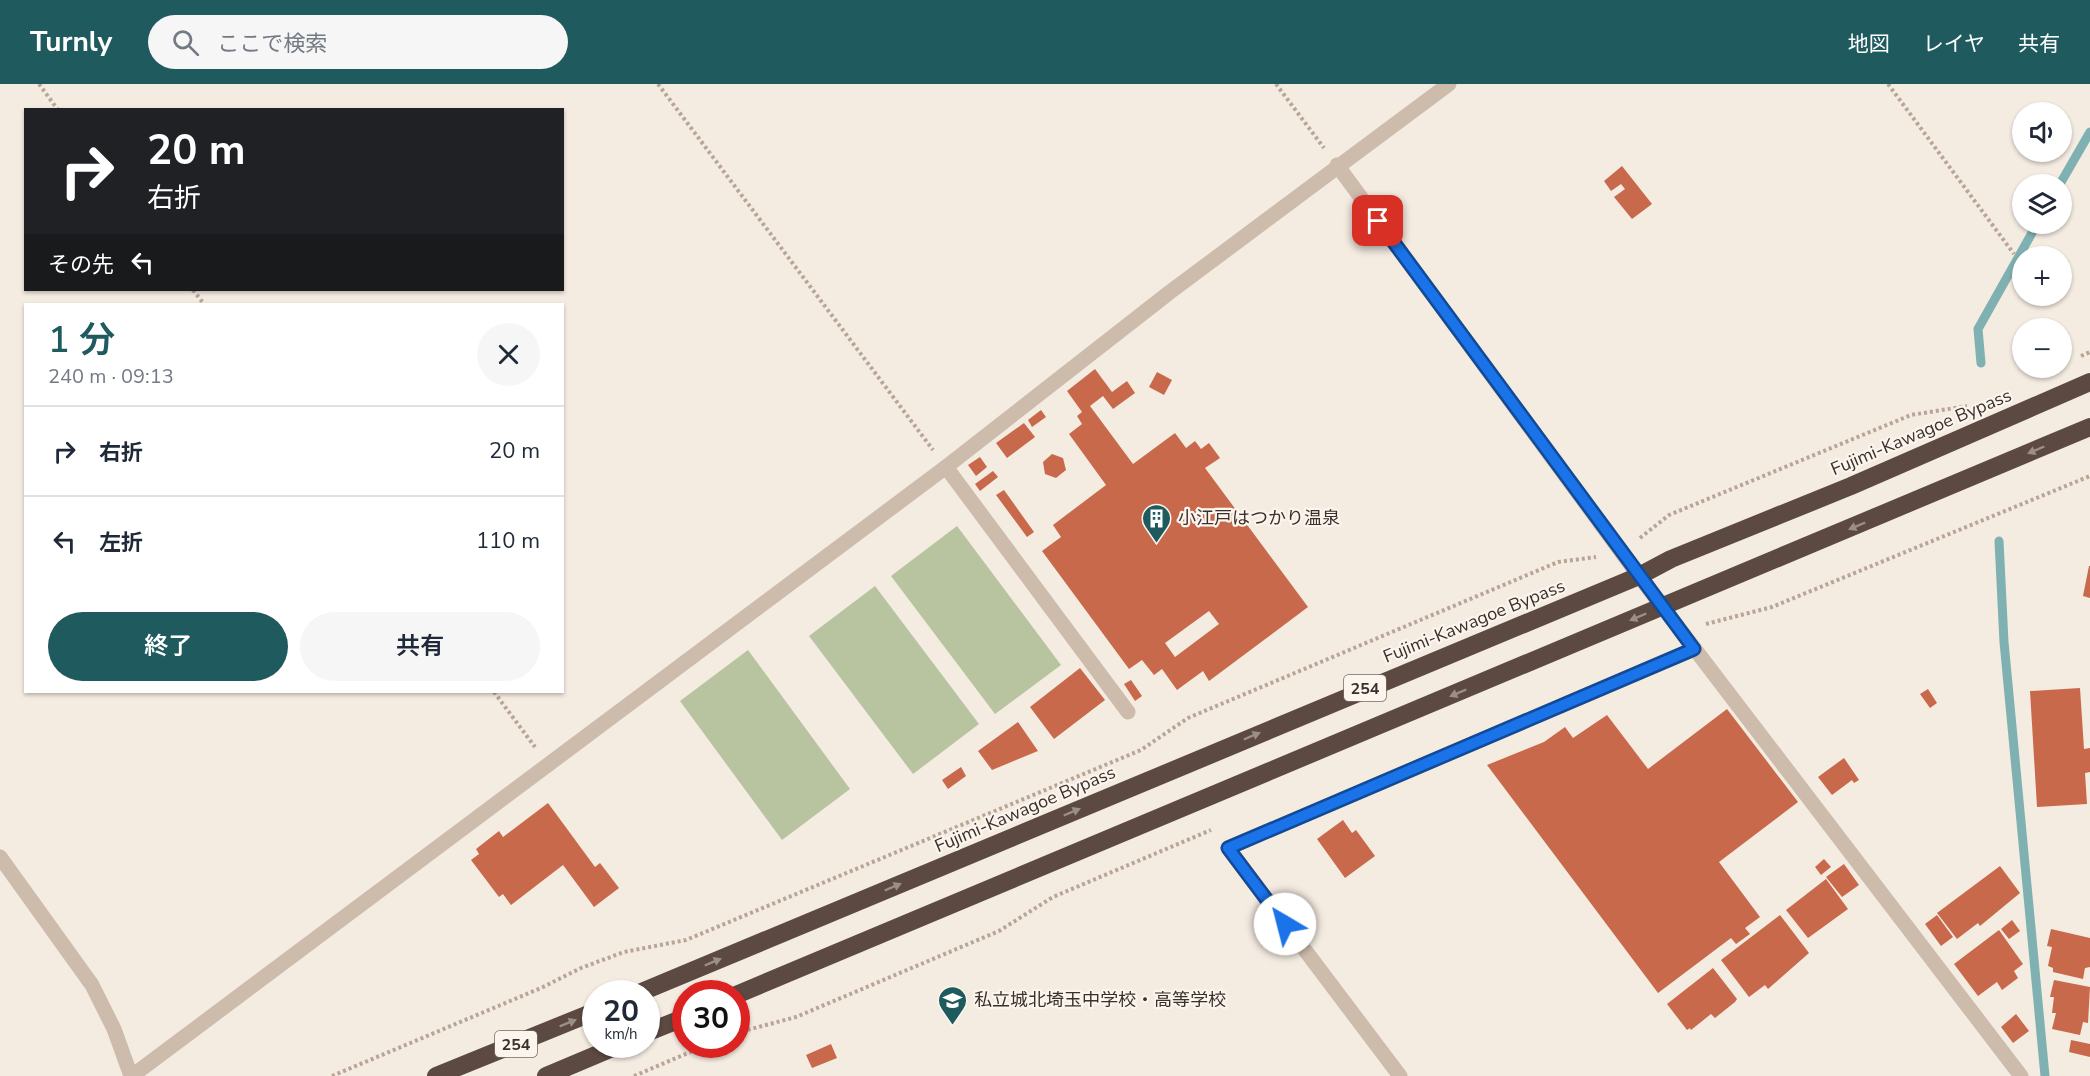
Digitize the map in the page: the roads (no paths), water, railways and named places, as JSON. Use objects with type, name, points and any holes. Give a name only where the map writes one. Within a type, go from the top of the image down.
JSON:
[{"type":"highway","name":"Fujimi-Kawagoe Bypass","points":[[660,984],[1639,576],[1671,560],[1851,486],[2090,382]]},
{"type":"highway","name":"254","points":[[750,989],[2090,427]]},
{"type":"highway","name":"254","points":[[436,1076],[582,1017]]},
{"type":"highway","name":"254","points":[[546,1076],[588,1058]]},
{"type":"street","points":[[0,857],[93,986],[114,1029],[131,1076],[946,467],[1337,165],[1449,84]]},
{"type":"street","points":[[1337,165],[1621,553],[1664,606],[1694,649],[2020,1076]]},
{"type":"street","points":[[946,467],[1128,712]]},
{"type":"street","points":[[1400,1076],[1228,848],[1694,649]]},
{"type":"waterway","points":[[2066,174],[2090,132]]},
{"type":"waterway","points":[[1981,363],[1978,329],[2031,234]]},
{"type":"waterway","points":[[1999,541],[2004,642],[2045,1076]]},
{"type":"place","name":"小江戸はつかり温泉","points":[[1157,544]]},
{"type":"place","name":"私立城北埼玉中学校・高等学校","points":[[953,1026]]}]
